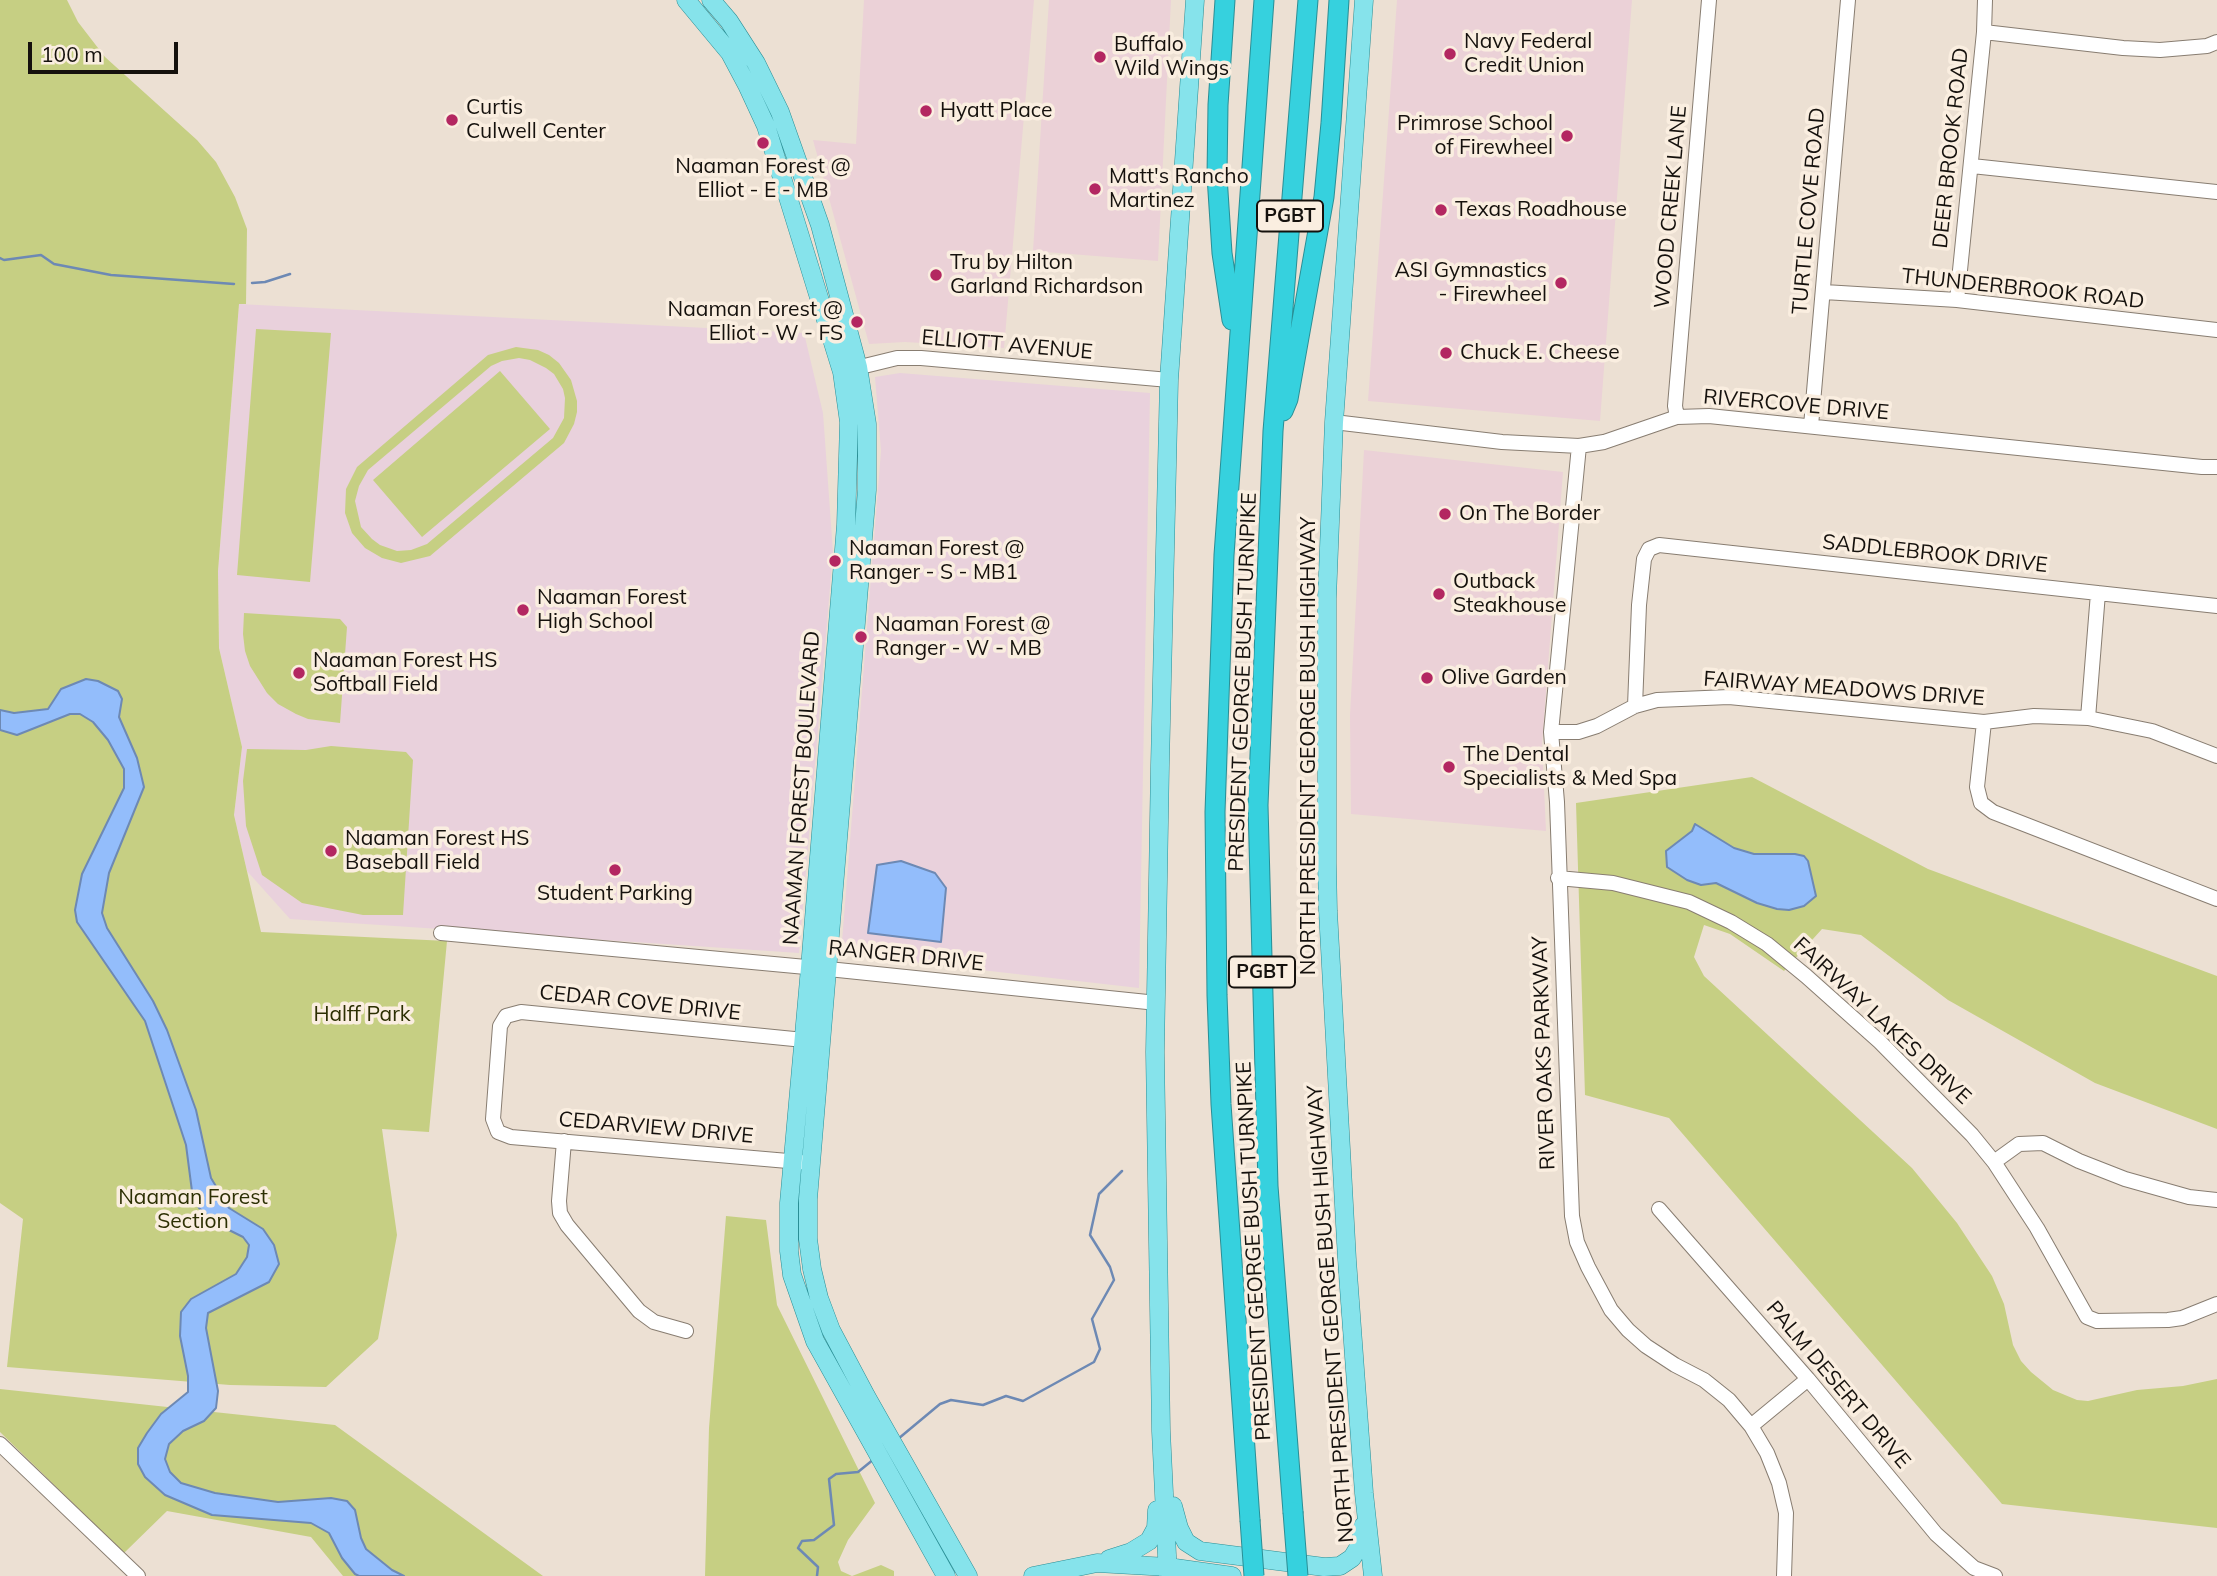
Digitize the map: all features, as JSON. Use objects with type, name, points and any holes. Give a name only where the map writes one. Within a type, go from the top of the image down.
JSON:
[{"type":"highway","points":[[1224,0],[1217,176],[1222,253],[1237,357]]},
{"type":"highway","name":"PRESIDENT GEORGE BUSH TURNPIKE","points":[[1254,1576],[1223,1141],[1215,921],[1216,762],[1220,629],[1237,357],[1264,0]]},
{"type":"highway","name":"PRESIDENT GEORGE BUSH TURNPIKE","points":[[1298,1576],[1268,1186],[1258,805],[1273,431],[1308,0]]},
{"type":"highway","points":[[1273,431],[1288,399],[1322,210],[1339,0]]},
{"type":"main road","name":"NAAMAN FOREST BOULEVARD","points":[[686,0],[716,34],[747,85],[766,126],[790,204],[850,369],[867,424],[868,452],[854,530],[819,969],[808,1239],[814,1279],[858,1401]]},
{"type":"main road","name":"NAAMAN FOREST BOULEVARD","points":[[711,0],[743,42],[780,111],[820,225],[850,369]]},
{"type":"main road","points":[[1168,1572],[1161,1431],[1155,1052],[1169,380],[1195,0]]},
{"type":"main road","name":"NORTH PRESIDENT GEORGE BUSH HIGHWAY","points":[[1364,0],[1334,422],[1327,598],[1328,911],[1347,1260],[1364,1493],[1373,1576]]},
{"type":"main road","points":[[790,204],[820,225]]},
{"type":"main road","name":"NAAMAN FOREST BOULEVARD","points":[[819,969],[804,1041],[789,1203],[792,1276],[814,1338],[858,1401],[908,1490],[946,1576]]},
{"type":"main road","points":[[814,1338],[831,1330]]},
{"type":"main road","points":[[1161,1431],[1167,1445],[1170,1494],[1179,1528],[1186,1542],[1200,1551],[1324,1567],[1340,1566],[1352,1558],[1360,1545],[1363,1535],[1364,1493]]},
{"type":"main road","points":[[1033,1576],[1097,1563],[1141,1547],[1149,1541],[1156,1528],[1156,1440],[1161,1431]]},
{"type":"main road","name":"NAAMAN FOREST BOULEVARD","points":[[908,1490],[968,1576]]},
{"type":"main road","points":[[1097,1563],[1168,1572],[1233,1576]]},
{"type":"street","name":"WOOD CREEK LANE","points":[[1677,417],[1675,406],[1709,0]]},
{"type":"street","name":"TURTLE COVE ROAD","points":[[1811,426],[1848,0]]},
{"type":"street","name":"DEER BROOK ROAD","points":[[1957,300],[1972,166],[1985,0]]},
{"type":"street","points":[[1984,32],[2148,49],[2198,47],[2217,42]]},
{"type":"street","points":[[1972,166],[2217,192]]},
{"type":"street","name":"THUNDERBROOK ROAD","points":[[1824,292],[1957,300],[2217,330]]},
{"type":"street","name":"ELLIOTT AVENUE","points":[[850,369],[897,358],[921,358],[1169,380]]},
{"type":"street","name":"RIVERCOVE DRIVE","points":[[1334,422],[1502,442],[1580,446],[1604,442],[1677,417],[1709,416],[2217,467]]},
{"type":"street","name":"RIVER OAKS PARKWAY","points":[[1580,446],[1551,733],[1557,802],[1572,1216],[1577,1242],[1611,1310],[1628,1330],[1729,1400],[1751,1426],[1768,1453],[1786,1513],[1784,1576]]},
{"type":"street","name":"SADDLEBROOK DRIVE","points":[[1635,706],[1639,605],[1644,559],[1649,549],[1659,545],[2217,606]]},
{"type":"street","points":[[2088,718],[2098,593]]},
{"type":"street","name":"FAIRWAY MEADOWS DRIVE","points":[[1551,733],[1588,729],[1635,706],[1657,700],[1729,697],[1984,722],[2034,716],[2088,718],[2152,731],[2217,756]]},
{"type":"street","points":[[1984,722],[1978,787],[1981,803],[1993,812],[2217,899]]},
{"type":"street","name":"FAIRWAY LAKES DRIVE","points":[[1558,878],[1613,883],[1689,902],[1731,922],[1767,944],[1880,1042],[1947,1108],[1994,1162],[2037,1228],[2087,1317],[2097,1321],[2168,1320],[2182,1318],[2217,1304]]},
{"type":"street","name":"RANGER DRIVE","points":[[441,933],[1157,1003]]},
{"type":"street","name":"CEDAR COVE DRIVE","points":[[498,1132],[493,1119],[500,1026],[506,1016],[521,1012],[804,1041]]},
{"type":"street","name":"CEDARVIEW DRIVE","points":[[498,1132],[511,1137],[811,1163]]},
{"type":"street","points":[[564,1141],[559,1201],[560,1213],[567,1225],[639,1311],[654,1322],[686,1331]]},
{"type":"street","points":[[1994,1162],[2019,1144],[2043,1143],[2125,1179],[2189,1197],[2217,1200]]},
{"type":"street","name":"PALM DESERT DRIVE","points":[[1659,1209],[1808,1379],[1936,1534],[1974,1568],[1995,1576]]},
{"type":"street","points":[[1751,1426],[1808,1379]]},
{"type":"street","points":[[0,1444],[138,1576]]},
{"type":"street","points":[[114,1576],[124,1563]]},
{"type":"shaded area","points":[[864,0],[1034,0],[1004,348],[905,342],[869,344],[813,140],[856,144]]},
{"type":"shaded area","points":[[1049,0],[1171,0],[1158,261],[1033,251]]},
{"type":"shaded area","points":[[1397,0],[1632,0],[1600,421],[1368,401]]},
{"type":"shaded area","name":"Naaman Forest High School","points":[[239,304],[804,333],[823,413],[833,552],[799,953],[290,919],[247,871],[234,815],[242,747],[219,648],[218,571]]},
{"type":"shaded area","points":[[900,373],[1150,393],[1139,988],[841,954],[881,451],[875,377]]},
{"type":"shaded area","points":[[1364,450],[1563,472],[1542,744],[1546,831],[1351,814],[1350,715]]},
{"type":"green space","name":"Naaman Forest Section","points":[[0,0],[67,0],[78,22],[105,57],[197,140],[216,162],[235,197],[247,229],[246,304],[239,304],[218,571],[219,648],[242,747],[234,815],[261,932],[447,941],[429,1132],[382,1129],[397,1235],[378,1339],[326,1387],[230,1385],[7,1367],[23,1219],[0,1203]]},
{"type":"green space","points":[[256,329],[331,333],[310,582],[237,575]]},
{"type":"green space","points":[[516,347],[538,350],[559,363],[571,380],[577,401],[574,424],[564,443],[430,556],[401,563],[382,558],[365,548],[352,533],[345,513],[346,489],[357,467],[488,355]],"holes":[[[519,358],[530,360],[554,374],[563,389],[564,418],[553,438],[427,544],[411,550],[397,551],[372,539],[361,527],[355,501],[359,486],[368,470],[491,366]]]},
{"type":"green space","points":[[500,371],[550,429],[422,537],[373,480]]},
{"type":"green space","name":"Naaman Forest HS Softball Field","points":[[244,613],[340,619],[347,627],[340,723],[308,719],[278,704],[267,693],[250,666],[245,651]]},
{"type":"green space","name":"Naaman Forest HS Baseball Field","points":[[331,746],[406,752],[413,760],[403,915],[363,915],[302,903],[262,875],[246,826],[243,781],[247,749],[306,750]]},
{"type":"green space","points":[[1752,777],[1928,869],[2217,976],[2217,1129],[2095,1083],[1948,1000],[1861,935],[1822,929],[1784,971],[1730,934],[1704,925],[1694,957],[1704,976],[1912,1168],[1957,1223],[1992,1276],[2004,1304],[2013,1345],[2021,1361],[2053,1390],[2077,1400],[2088,1401],[2137,1390],[2183,1386],[2217,1379],[2217,1528],[2002,1504],[1669,1118],[1585,1095],[1576,803]]},
{"type":"green space","points":[[726,1216],[766,1220],[777,1305],[875,1503],[848,1540],[838,1562],[841,1571],[852,1576],[705,1576],[709,1428]]},
{"type":"green space","points":[[0,1389],[335,1425],[543,1576],[343,1576],[311,1537],[167,1511],[124,1553],[0,1432]]},
{"type":"green space","points":[[881,1565],[894,1571],[894,1576],[852,1576]]},
{"type":"water","points":[[86,679],[98,681],[118,691],[122,699],[119,717],[137,758],[144,787],[109,873],[102,913],[107,928],[153,1001],[167,1030],[196,1110],[211,1178],[229,1208],[263,1229],[274,1245],[279,1264],[269,1282],[208,1313],[206,1328],[218,1391],[216,1408],[204,1421],[183,1431],[169,1444],[165,1459],[170,1472],[181,1483],[215,1493],[278,1502],[331,1498],[347,1501],[355,1510],[366,1549],[404,1576],[355,1574],[342,1558],[329,1533],[311,1523],[212,1515],[165,1495],[145,1477],[138,1464],[138,1448],[147,1433],[161,1414],[188,1392],[188,1376],[180,1336],[181,1312],[191,1299],[236,1274],[247,1257],[249,1245],[243,1237],[217,1224],[193,1199],[186,1145],[145,1021],[77,922],[75,910],[82,874],[124,788],[124,769],[108,740],[93,722],[80,714],[70,714],[17,735],[0,730],[0,710],[14,713],[48,709],[61,689]]},
{"type":"water","points":[[1695,824],[1734,848],[1754,854],[1804,856],[1808,861],[1816,896],[1804,906],[1789,910],[1777,909],[1757,903],[1716,883],[1701,885],[1687,880],[1667,867],[1666,851],[1692,831]]},
{"type":"water","points":[[901,861],[935,873],[946,888],[941,942],[868,933],[877,865]]},
{"type":"waterway","points":[[0,258],[4,260],[41,255],[54,264],[111,275],[234,284]]},
{"type":"waterway","points":[[252,283],[290,274]]},
{"type":"waterway","points":[[898,1439],[940,1404],[951,1400],[983,1405],[1006,1396],[1023,1401],[1094,1362],[1100,1349],[1092,1319],[1114,1280],[1110,1267],[1090,1235],[1099,1194],[1122,1171]]},
{"type":"waterway","points":[[817,1576],[818,1567],[798,1548],[802,1541],[814,1540],[834,1525],[829,1479],[836,1474],[858,1472],[874,1459]]},
{"type":"place","name":"Navy Federal Credit Union","points":[[1450,54]]},
{"type":"place","name":"Buffalo Wild Wings","points":[[1100,57]]},
{"type":"place","name":"Hyatt Place","points":[[926,111]]},
{"type":"place","name":"Curtis Culwell Center","points":[[452,120]]},
{"type":"place","name":"Primrose School of Firewheel","points":[[1567,136]]},
{"type":"place","name":"Naaman Forest @ Elliot - E - MB","points":[[763,143]]},
{"type":"place","name":"Matt's Rancho Martinez","points":[[1095,189]]},
{"type":"place","name":"Texas Roadhouse","points":[[1441,210]]},
{"type":"place","name":"Tru by Hilton Garland Richardson","points":[[936,275]]},
{"type":"place","name":"ASI Gymnastics - Firewheel","points":[[1561,283]]},
{"type":"place","name":"Naaman Forest @ Elliot - W - FS","points":[[857,322]]},
{"type":"place","name":"Chuck E. Cheese","points":[[1446,353]]},
{"type":"place","name":"On The Border","points":[[1445,514]]},
{"type":"place","name":"Naaman Forest @ Ranger - S - MB1","points":[[835,561]]},
{"type":"place","name":"Outback Steakhouse","points":[[1439,594]]},
{"type":"place","name":"Naaman Forest High School","points":[[523,610]]},
{"type":"place","name":"Naaman Forest @ Ranger - W - MB","points":[[861,637]]},
{"type":"place","name":"Naaman Forest HS Softball Field","points":[[299,673]]},
{"type":"place","name":"Olive Garden","points":[[1427,678]]},
{"type":"place","name":"The Dental Specialists & Med Spa","points":[[1449,767]]},
{"type":"place","name":"Naaman Forest HS Baseball Field","points":[[331,851]]},
{"type":"place","name":"Student Parking","points":[[615,870]]},
{"type":"park label","name":"Halff Park","points":[[362,1015]]}]
